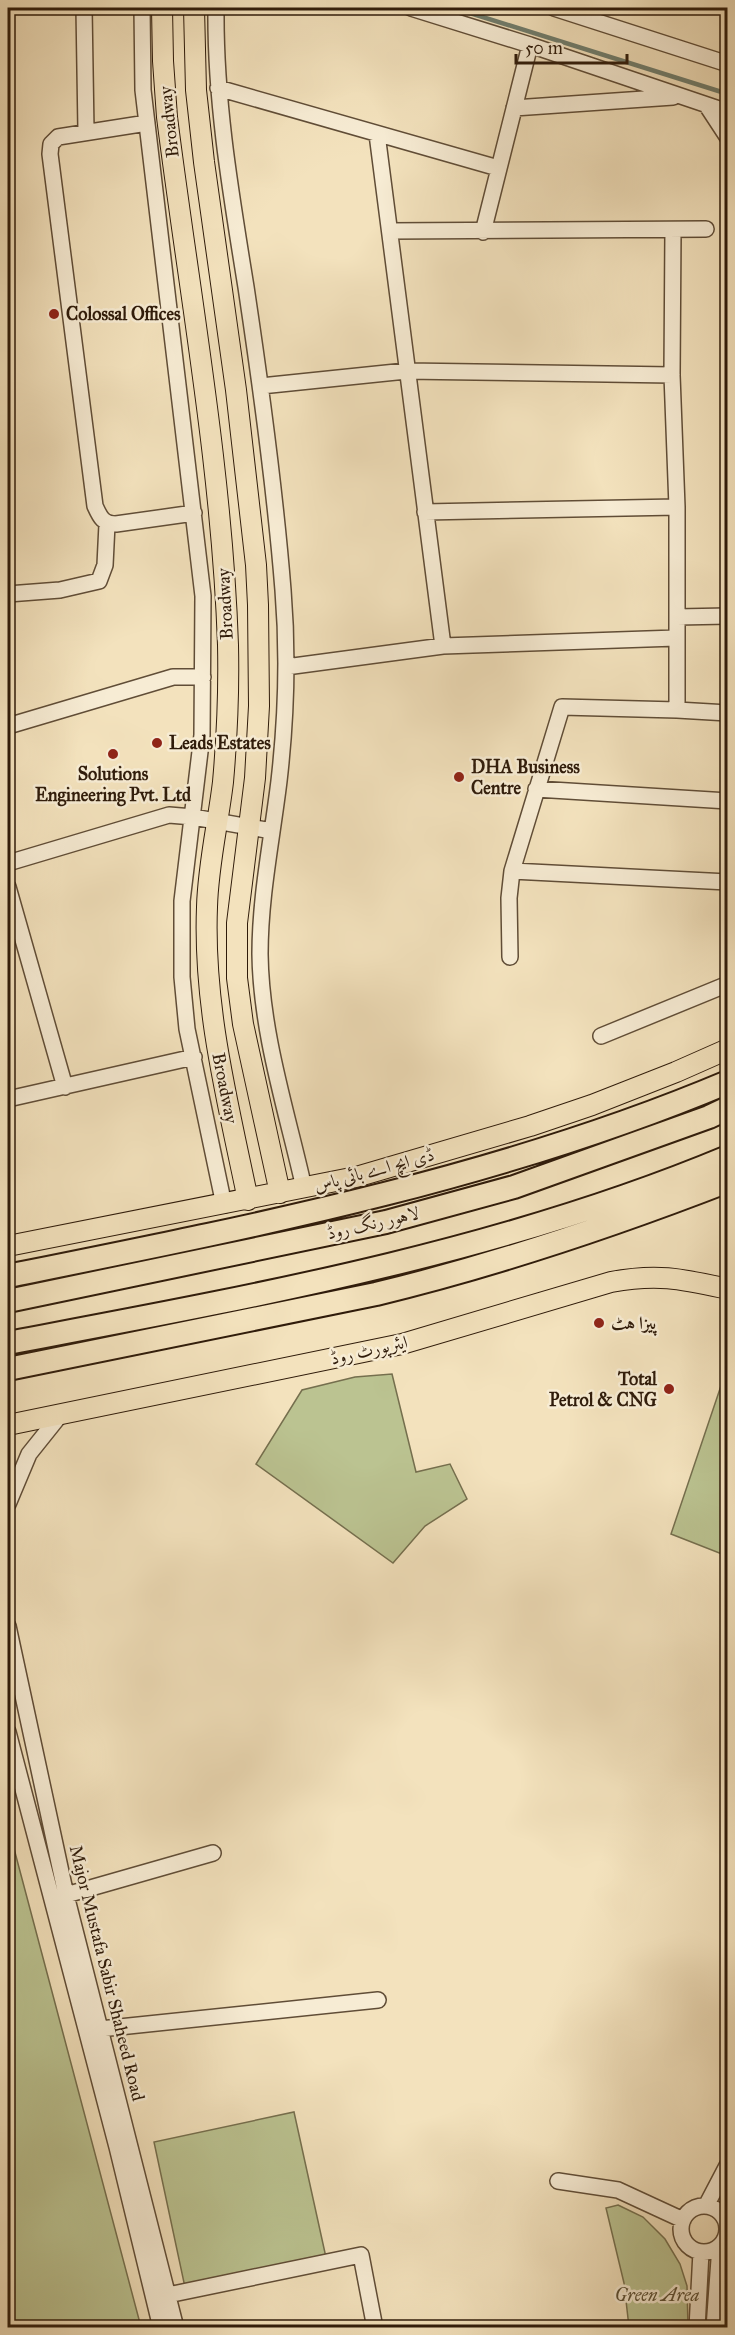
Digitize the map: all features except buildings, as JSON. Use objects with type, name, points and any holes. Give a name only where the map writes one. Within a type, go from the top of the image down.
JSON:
[{"type":"highway","points":[[8,1276],[222,1233],[414,1187],[514,1159],[615,1126],[659,1111],[728,1082]]},
{"type":"highway","name":"لاہور رنگ روڈ","points":[[8,1301],[407,1216],[514,1187],[728,1108]]},
{"type":"highway","points":[[8,1342],[199,1307],[333,1278],[428,1254],[618,1199],[674,1180],[728,1157]]},
{"type":"highway","points":[[8,1369],[376,1294],[432,1280],[584,1234],[728,1181]]},
{"type":"main road","name":"Broadway","points":[[162,8],[167,117],[216,488],[225,578],[228,682],[223,783],[207,905],[208,991],[214,1032],[248,1200]]},
{"type":"main road","name":"Broadway","points":[[194,8],[196,90],[204,162],[236,390],[256,565],[259,706],[255,778],[247,826],[237,923],[237,978],[243,1024],[280,1193]]},
{"type":"main road","name":"ڈی ایچ اے بائی پاس","points":[[8,1246],[225,1205],[356,1177],[530,1126],[602,1101],[728,1049]]},
{"type":"main road","name":"ایئرپورٹ روڈ","points":[[8,1425],[402,1344],[611,1282],[661,1276],[728,1289]]},
{"type":"street","points":[[84,8],[86,131]]},
{"type":"street","points":[[142,8],[143,90],[203,596],[200,761],[182,901],[181,947],[187,1029],[225,1205]]},
{"type":"street","points":[[216,8],[222,135],[261,386],[284,592],[286,667],[279,779],[261,933],[261,993],[304,1188]]},
{"type":"street","points":[[411,8],[530,45],[728,112]]},
{"type":"street","points":[[554,8],[728,64]]},
{"type":"street","points":[[483,232],[530,45]]},
{"type":"street","points":[[218,88],[498,168]]},
{"type":"street","points":[[514,108],[679,97]]},
{"type":"street","points":[[707,106],[728,138]]},
{"type":"street","points":[[147,123],[58,137],[51,144],[50,154],[95,506],[99,517],[108,524],[194,513]]},
{"type":"street","points":[[377,134],[443,646]]},
{"type":"street","points":[[390,231],[706,229]]},
{"type":"street","points":[[673,230],[672,375],[677,507],[677,710]]},
{"type":"street","points":[[261,386],[406,371],[672,375]]},
{"type":"street","points":[[425,512],[677,507]]},
{"type":"street","points":[[8,594],[60,590],[99,581],[105,565],[108,524]]},
{"type":"street","points":[[676,617],[728,616]]},
{"type":"street","points":[[286,667],[443,646],[676,638]]},
{"type":"street","points":[[8,726],[173,677],[203,677]]},
{"type":"street","points":[[510,957],[509,898],[512,871],[562,707],[728,713]]},
{"type":"street","points":[[536,789],[728,801]]},
{"type":"street","points":[[8,863],[169,815],[272,831]]},
{"type":"street","points":[[512,871],[728,882]]},
{"type":"street","points":[[8,887],[65,1087]]},
{"type":"street","points":[[601,1036],[728,984]]},
{"type":"street","points":[[8,1099],[194,1057]]},
{"type":"street","points":[[8,1504],[29,1454],[61,1414]]},
{"type":"street","name":"Major Mustafa Sabir Shaheed Road","points":[[8,1626],[66,1894],[176,2328]]},
{"type":"street","points":[[8,1732],[117,2147],[161,2328]]},
{"type":"street","points":[[66,1894],[213,1852]]},
{"type":"street","points":[[100,2029],[378,2000]]},
{"type":"street","points":[[706,2206],[728,2164]]},
{"type":"street","points":[[558,2181],[618,2190],[683,2220]]},
{"type":"street","points":[[714,2328],[720,2246],[727,2231],[725,2209],[718,2210],[706,2206],[692,2209],[683,2220],[681,2234],[684,2240],[694,2250],[701,2252],[707,2252],[720,2246]]},
{"type":"street","points":[[697,2328],[701,2252]]},
{"type":"street","points":[[168,2295],[361,2255],[375,2328]]},
{"type":"green space","points":[[727,1368],[728,1556],[671,1534]]},
{"type":"green space","points":[[392,1374],[416,1472],[450,1464],[467,1499],[425,1526],[393,1563],[256,1464],[302,1390],[355,1377]]},
{"type":"green space","points":[[8,1826],[141,2327],[8,2327]]},
{"type":"green space","points":[[294,2112],[327,2262],[186,2292],[154,2142]]},
{"type":"green space","name":"Green Area","points":[[618,2205],[643,2217],[665,2239],[680,2264],[687,2286],[688,2327],[629,2327],[624,2283],[606,2208]]},
{"type":"green space","points":[[726,2256],[727,2327],[721,2328]]},
{"type":"waterway","points":[[454,8],[728,94]]},
{"type":"place","name":"Colossal Offices","points":[[54,314]]},
{"type":"place","name":"Leads Estates","points":[[157,743]]},
{"type":"place","name":"Solutions Engineering Pvt. Ltd","points":[[113,754]]},
{"type":"place","name":"DHA Business Centre","points":[[459,777]]},
{"type":"place","name":"پیزا ہٹ","points":[[599,1323]]},
{"type":"place","name":"Total Petrol & CNG","points":[[669,1389]]}]
